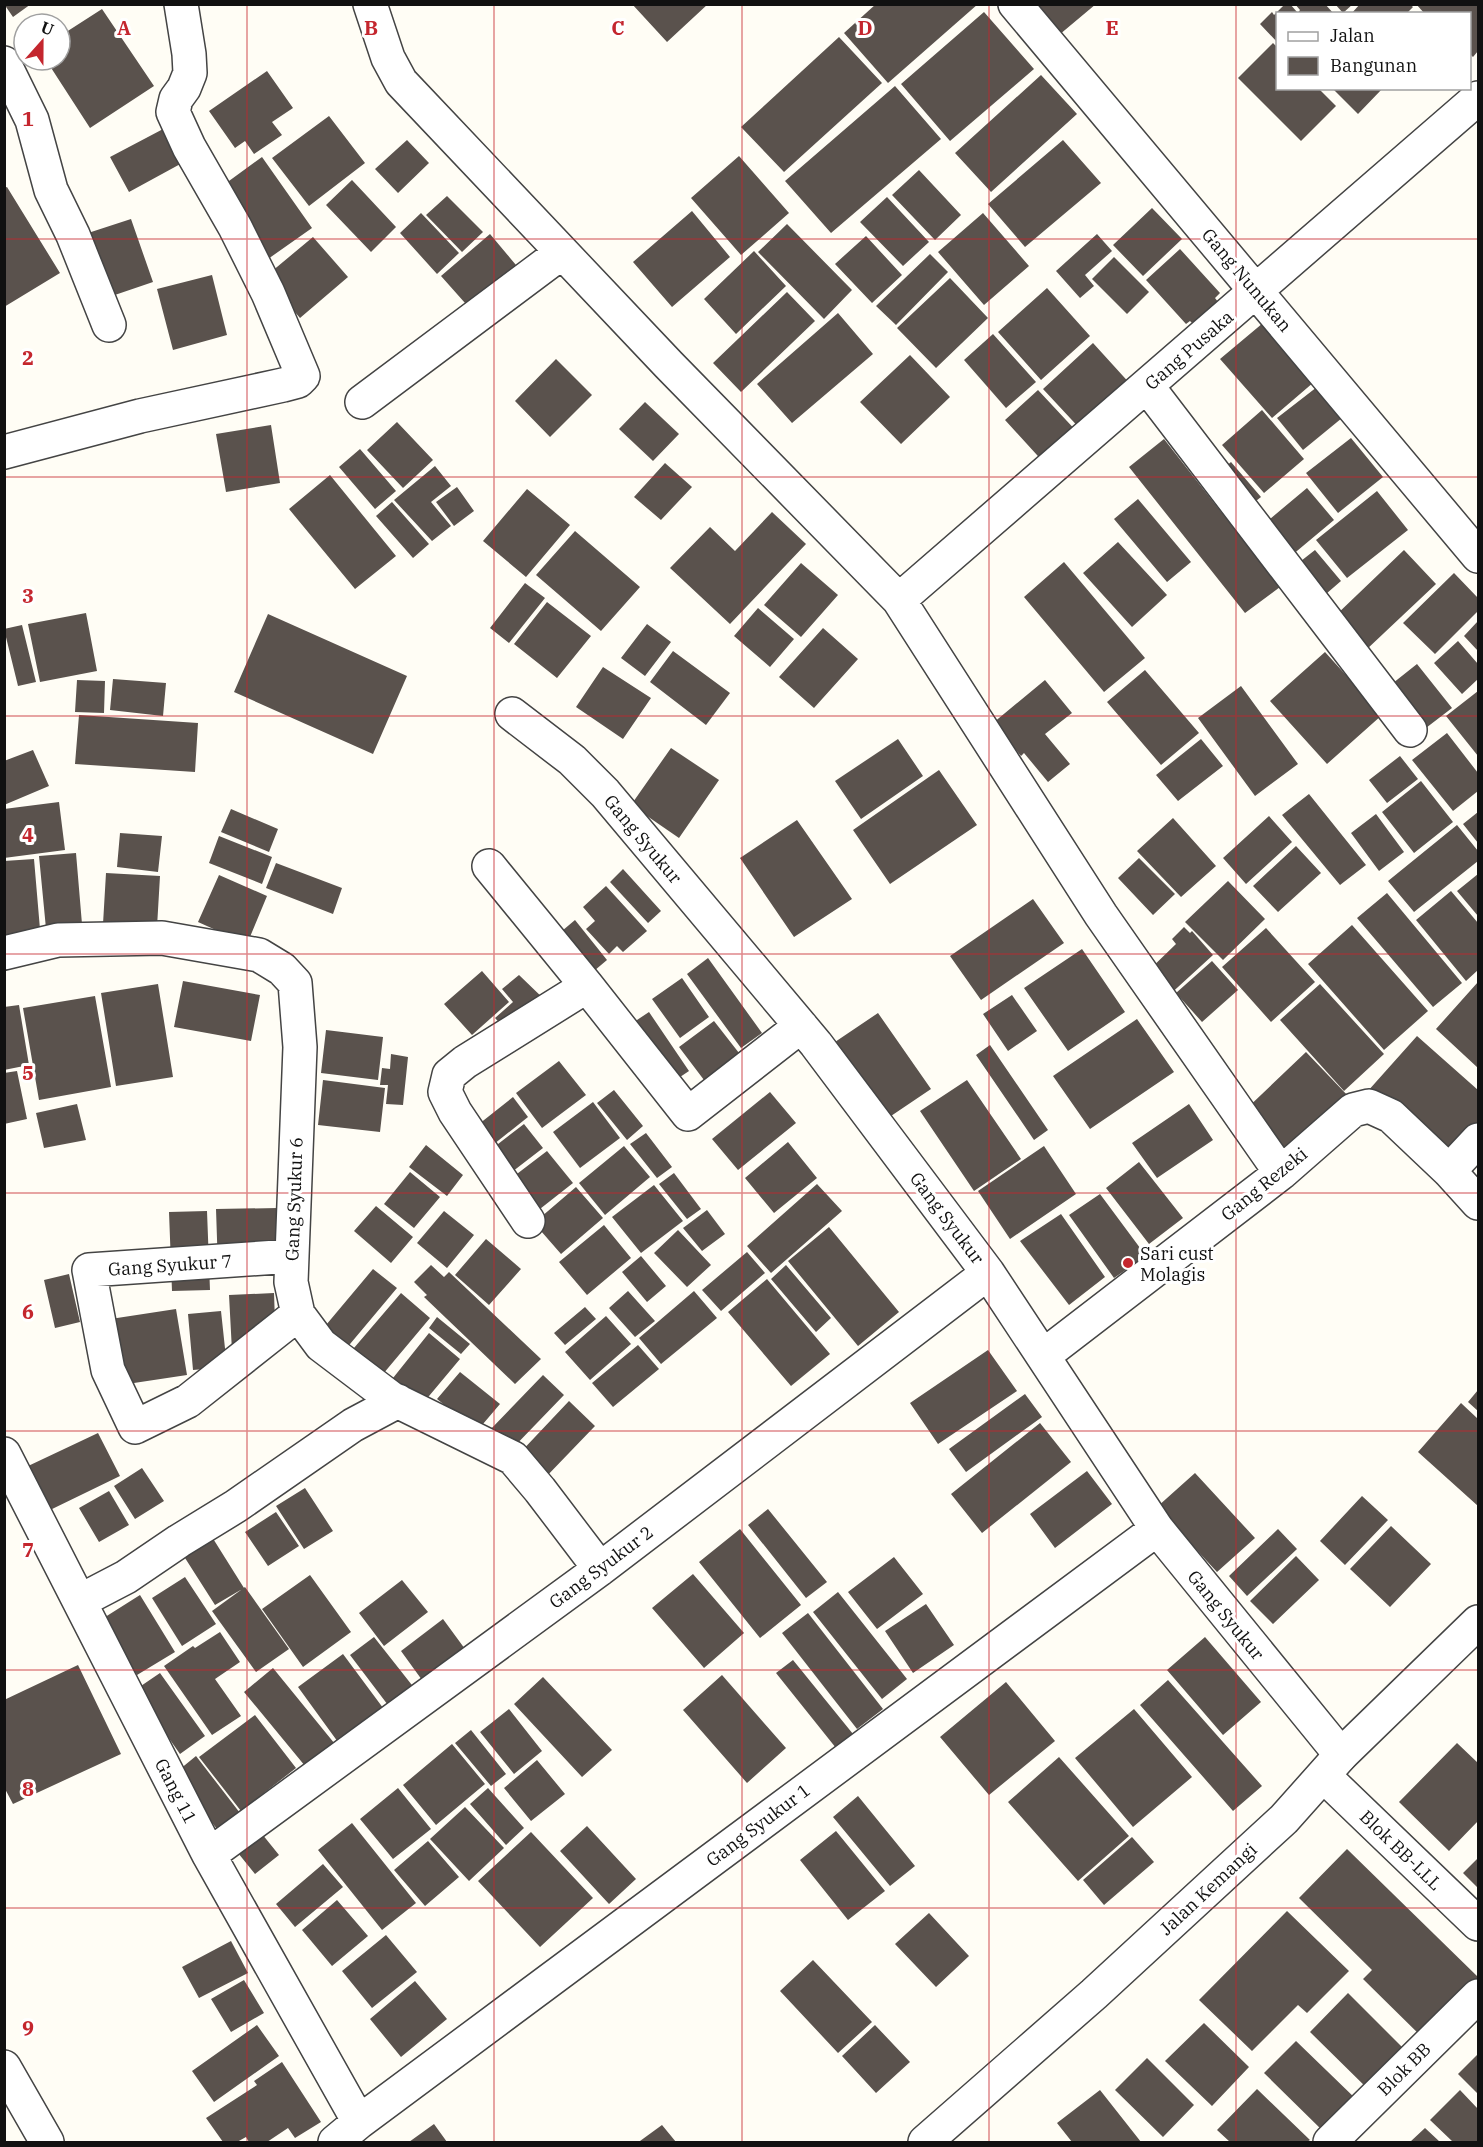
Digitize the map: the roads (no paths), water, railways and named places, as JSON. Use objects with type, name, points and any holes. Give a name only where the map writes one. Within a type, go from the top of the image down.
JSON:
[{"type":"street","points":[[4,452],[140,416],[298,381],[303,376],[268,293],[235,227],[175,119],[173,112],[176,99],[184,88],[190,73],[181,4]]},
{"type":"street","points":[[370,4],[387,58],[401,82],[561,252],[899,600],[1101,915],[1281,1173]]},
{"type":"street","name":"Gang Nunukan","points":[[1015,4],[1479,556]]},
{"type":"street","points":[[4,63],[32,120],[51,190],[73,235],[109,324]]},
{"type":"street","name":"Gang Pusaka","points":[[899,600],[1257,291],[1476,106]]},
{"type":"street","points":[[362,402],[561,252]]},
{"type":"street","points":[[1147,386],[1410,730]]},
{"type":"street","name":"Gang Syukur","points":[[512,714],[572,760],[605,793],[801,1026],[988,1273],[1156,1529],[1333,1766]]},
{"type":"street","points":[[489,866],[688,1114],[801,1026]]},
{"type":"street","name":"Gang Syukur 6","points":[[4,952],[58,940],[162,938],[259,955],[282,969],[295,983],[300,1047],[291,1282],[298,1314],[321,1345],[398,1401],[513,1458],[600,1569]]},
{"type":"street","points":[[528,1221],[454,1112],[444,1092],[449,1075],[465,1062],[587,986]]},
{"type":"street","name":"Gang Rezeki","points":[[1043,1356],[1281,1173],[1353,1110],[1369,1106],[1391,1116],[1479,1203]]},
{"type":"street","points":[[1449,1171],[1479,1140]]},
{"type":"street","name":"Gang Syukur 7","points":[[292,1256],[89,1270],[108,1370],[135,1427],[188,1401],[298,1314]]},
{"type":"street","name":"Gang Syukur 2","points":[[209,1855],[600,1569],[988,1273]]},
{"type":"street","points":[[80,1601],[126,1577],[236,1506],[353,1425],[398,1401]]},
{"type":"street","name":"Gang 11","points":[[4,1454],[209,1855],[347,2132]]},
{"type":"street","name":"Gang Syukur 1","points":[[347,2132],[1156,1529]]},
{"type":"street","name":"Jalan Kemangi","points":[[925,2142],[1094,1994],[1284,1819],[1333,1766],[1479,1622]]},
{"type":"street","name":"Blok BB-LLL","points":[[1333,1766],[1479,1924]]},
{"type":"street","name":"Blok BB","points":[[1330,2142],[1479,1996]]},
{"type":"street","points":[[4,2067],[47,2142]]},
{"type":"place","name":"Sari cust Molagis","points":[[1128,1263]]}]
